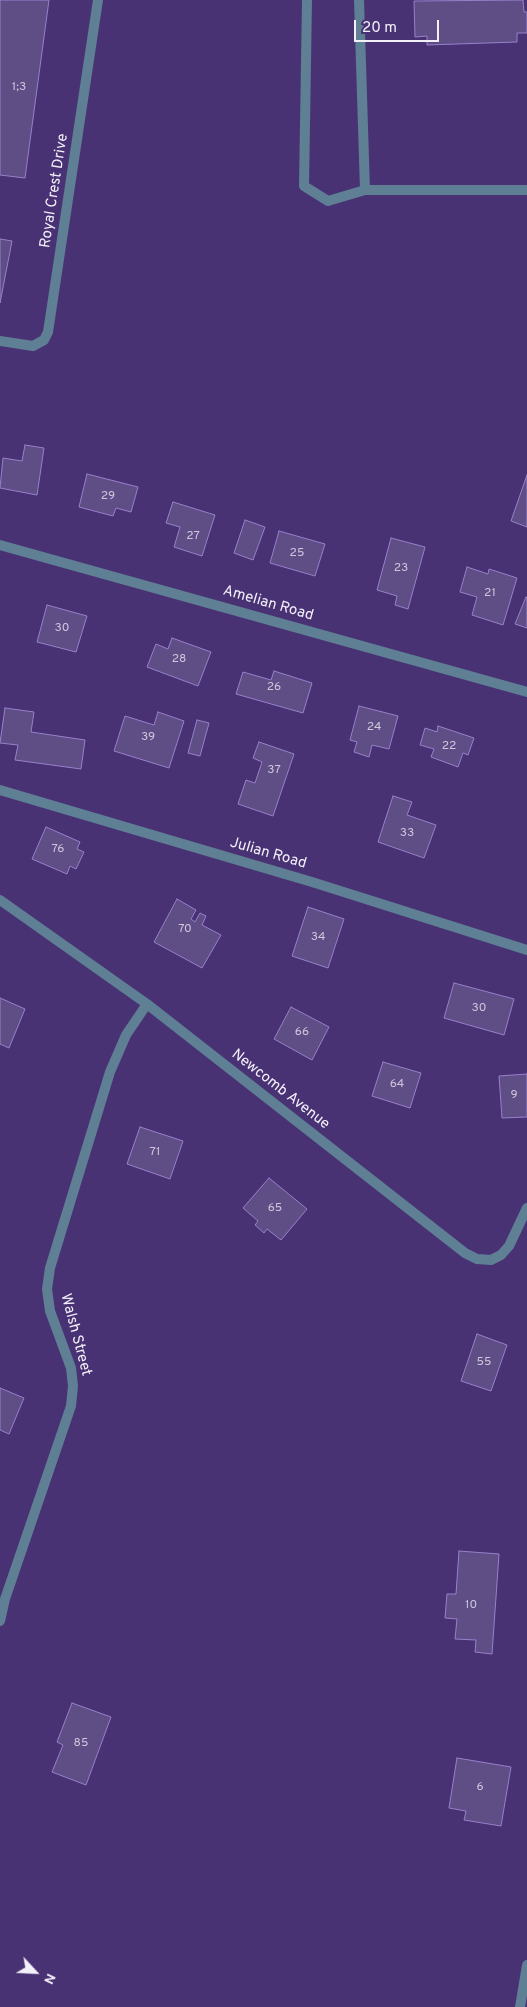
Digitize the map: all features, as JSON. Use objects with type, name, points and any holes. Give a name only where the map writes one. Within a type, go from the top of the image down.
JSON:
[{"type":"street","name":"Royal Crest Drive","points":[[0,341],[33,346],[44,340],[48,332],[98,0]]},
{"type":"street","points":[[307,0],[304,186],[328,201],[365,190],[527,190]]},
{"type":"street","points":[[359,0],[365,190]]},
{"type":"street","name":"Amelian Road","points":[[0,546],[527,692]]},
{"type":"street","name":"Julian Road","points":[[0,790],[312,882],[527,950]]},
{"type":"street","name":"Newcomb Avenue","points":[[0,900],[147,1004],[465,1253],[476,1259],[491,1260],[501,1255],[509,1246],[527,1208]]},
{"type":"street","name":"Walsh Street","points":[[0,1621],[5,1599],[71,1406],[73,1386],[71,1368],[50,1312],[47,1289],[50,1268],[110,1072],[126,1035],[147,1004]]},
{"type":"street","points":[[520,2007],[527,1965]]},
{"type":"building","points":[[0,0],[49,0],[25,178],[0,175]]},
{"type":"building","points":[[523,0],[524,12],[527,12],[527,33],[517,33],[517,42],[427,45],[427,36],[415,37],[414,1]]},
{"type":"building","points":[[0,239],[12,241],[0,303]]},
{"type":"building","points":[[25,445],[44,448],[37,495],[0,488],[3,458],[22,461]]},
{"type":"building","points":[[87,474],[138,487],[131,512],[116,508],[113,516],[79,507]]},
{"type":"building","points":[[527,475],[527,527],[511,521]]},
{"type":"building","points":[[173,502],[215,515],[202,556],[174,547],[180,527],[166,523]]},
{"type":"building","points":[[245,520],[265,527],[253,560],[234,553]]},
{"type":"building","points":[[279,531],[325,544],[315,576],[270,563]]},
{"type":"building","points":[[391,538],[425,547],[408,609],[395,605],[397,596],[377,590]]},
{"type":"building","points":[[467,567],[488,574],[489,569],[517,578],[503,625],[472,615],[477,597],[460,592]]},
{"type":"building","points":[[527,598],[527,628],[515,624]]},
{"type":"building","points":[[47,605],[87,616],[76,652],[37,642]]},
{"type":"building","points":[[172,638],[211,652],[198,686],[147,667],[156,644],[168,649]]},
{"type":"building","points":[[274,671],[312,683],[303,713],[236,694],[243,672],[271,680]]},
{"type":"building","points":[[359,706],[398,716],[389,749],[372,745],[369,757],[354,752],[357,742],[350,740]]},
{"type":"building","points":[[5,708],[34,712],[31,732],[85,740],[81,769],[15,760],[18,745],[0,743]]},
{"type":"building","points":[[158,712],[184,721],[169,768],[114,751],[125,716],[154,725]]},
{"type":"building","points":[[197,720],[209,723],[200,756],[188,753]]},
{"type":"building","points":[[438,726],[474,738],[468,755],[463,753],[458,767],[431,757],[434,749],[420,745],[425,728],[437,732]]},
{"type":"building","points":[[259,742],[294,754],[273,816],[238,804],[246,780],[255,783],[262,762],[253,758]]},
{"type":"building","points":[[393,796],[412,802],[407,815],[436,825],[424,858],[378,842]]},
{"type":"building","points":[[46,827],[80,842],[77,849],[84,852],[76,869],[70,866],[67,874],[32,859]]},
{"type":"building","points":[[177,899],[196,910],[191,919],[195,922],[200,913],[206,916],[202,925],[221,935],[202,968],[154,942]]},
{"type":"building","points":[[308,907],[344,919],[328,968],[292,956]]},
{"type":"building","points":[[454,983],[514,999],[504,1035],[444,1018]]},
{"type":"building","points":[[0,998],[25,1009],[9,1048],[0,1044]]},
{"type":"building","points":[[291,1007],[329,1027],[312,1060],[274,1039]]},
{"type":"building","points":[[383,1062],[421,1073],[410,1108],[372,1096]]},
{"type":"building","points":[[527,1074],[527,1117],[502,1118],[499,1076]]},
{"type":"building","points":[[140,1127],[183,1141],[170,1179],[127,1164]]},
{"type":"building","points":[[269,1178],[307,1209],[281,1240],[267,1229],[264,1233],[255,1225],[258,1221],[243,1208]]},
{"type":"building","points":[[477,1334],[507,1345],[491,1391],[461,1381]]},
{"type":"building","points":[[0,1388],[24,1398],[9,1434],[0,1430]]},
{"type":"building","points":[[459,1551],[499,1554],[492,1654],[475,1652],[476,1640],[455,1639],[457,1619],[445,1618],[447,1594],[456,1594]]},
{"type":"building","points":[[72,1703],[111,1717],[86,1785],[52,1772],[63,1745],[57,1742]]},
{"type":"building","points":[[457,1758],[511,1767],[501,1826],[464,1820],[466,1811],[449,1808]]}]
